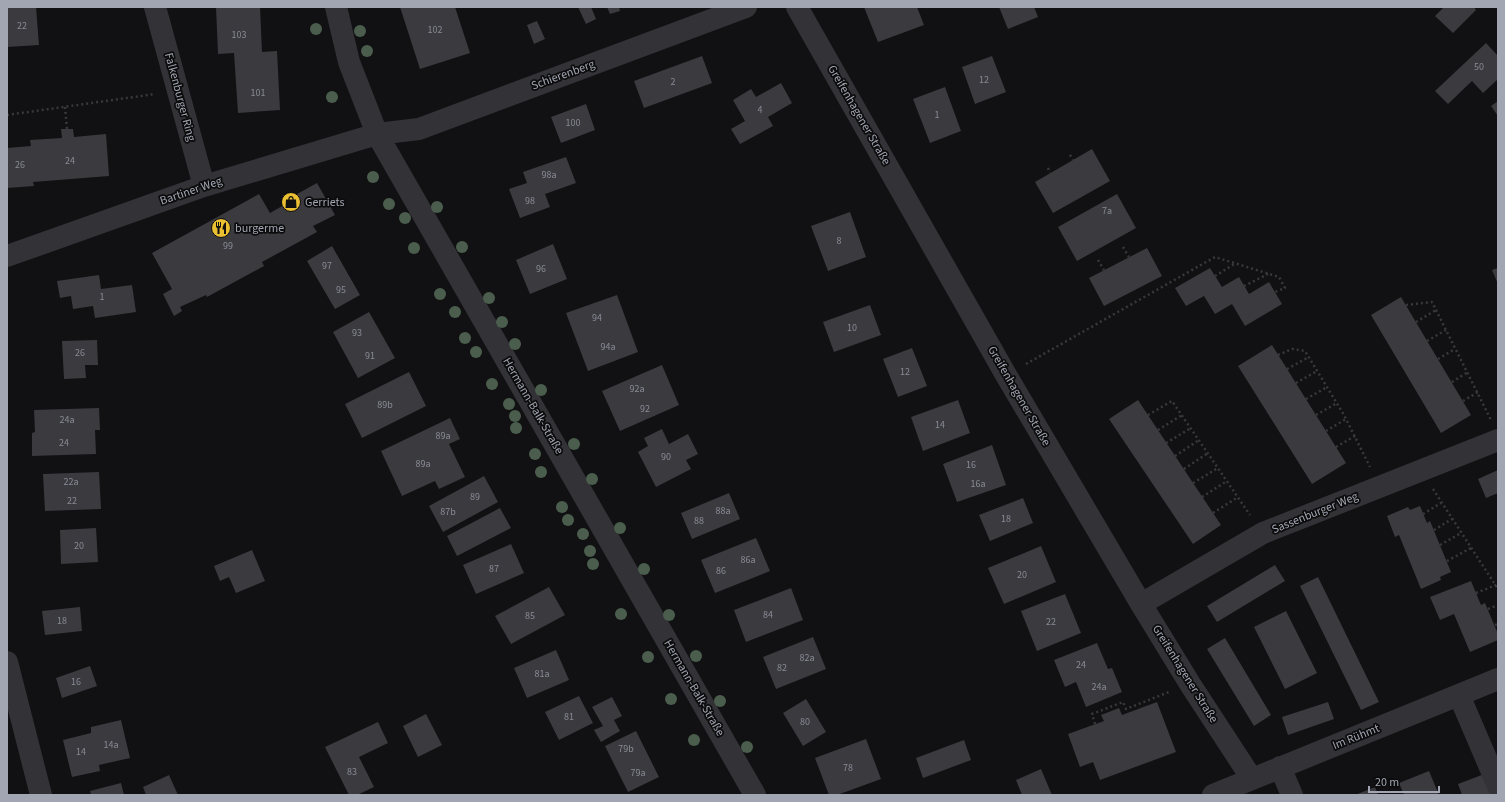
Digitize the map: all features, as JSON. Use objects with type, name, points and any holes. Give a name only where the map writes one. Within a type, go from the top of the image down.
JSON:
[{"type":"street","name":"Falkenburger Ring","points":[[155,7],[204,186]]},
{"type":"street","name":"Hermann-Balk-Straße","points":[[336,7],[350,62],[378,134],[756,795]]},
{"type":"street","name":"Schierenberg","points":[[378,134],[419,129],[746,7]]},
{"type":"street","name":"Greifenhagener Straße","points":[[797,7],[1006,375],[1141,604],[1190,684],[1252,778]]},
{"type":"street","name":"Bartiner Weg","points":[[7,256],[204,186],[378,134]]},
{"type":"street","name":"Sassenburger Weg","points":[[1141,604],[1263,533],[1380,487],[1496,434]]},
{"type":"street","points":[[7,662],[41,795]]},
{"type":"street","name":"Im Rühmt","points":[[1213,795],[1498,678]]},
{"type":"street","points":[[1459,695],[1498,786]]},
{"type":"street","points":[[1280,767],[1292,795]]},
{"type":"path","points":[[7,115],[178,91]]},
{"type":"path","points":[[65,107],[67,129]]},
{"type":"path","points":[[1070,155],[1073,160]]},
{"type":"path","points":[[1048,168],[1050,173]]},
{"type":"path","points":[[1123,246],[1129,257]]},
{"type":"path","points":[[1006,375],[1216,257],[1279,277],[1285,288],[1275,292]]},
{"type":"path","points":[[1098,260],[1104,270]]},
{"type":"path","points":[[1215,276],[1236,264]]},
{"type":"path","points":[[1244,286],[1268,274]]},
{"type":"path","points":[[1406,305],[1432,302],[1478,392],[1496,434]]},
{"type":"path","points":[[1416,322],[1436,310]]},
{"type":"path","points":[[1427,341],[1446,330]]},
{"type":"path","points":[[1278,355],[1292,349],[1305,351],[1337,402],[1380,487]]},
{"type":"path","points":[[1438,359],[1456,349]]},
{"type":"path","points":[[1287,369],[1309,357]]},
{"type":"path","points":[[1296,383],[1317,371]]},
{"type":"path","points":[[1452,382],[1468,372]]},
{"type":"path","points":[[1306,400],[1327,387]]},
{"type":"path","points":[[1463,401],[1478,392]]},
{"type":"path","points":[[1148,416],[1172,401],[1263,533]]},
{"type":"path","points":[[1316,415],[1337,402]]},
{"type":"path","points":[[1158,430],[1182,415]]},
{"type":"path","points":[[1326,431],[1346,419]]},
{"type":"path","points":[[1166,443],[1190,428]]},
{"type":"path","points":[[1336,447],[1355,436]]},
{"type":"path","points":[[1175,456],[1199,440]]},
{"type":"path","points":[[1184,469],[1208,454]]},
{"type":"path","points":[[1193,483],[1218,468]]},
{"type":"path","points":[[1420,470],[1498,589]]},
{"type":"path","points":[[1202,497],[1227,481]]},
{"type":"path","points":[[1213,513],[1238,497]]},
{"type":"path","points":[[1423,514],[1441,502]]},
{"type":"path","points":[[1434,530],[1452,519]]},
{"type":"path","points":[[1440,545],[1461,532]]},
{"type":"path","points":[[1447,561],[1471,548]]},
{"type":"path","points":[[1476,593],[1496,585]]},
{"type":"path","points":[[1488,609],[1498,605]]},
{"type":"path","points":[[1095,724],[1092,714],[1123,702],[1126,709],[1190,684]]},
{"type":"path","points":[[1136,705],[1137,709]]},
{"type":"building","points":[[7,7],[36,7],[39,45],[7,47]]},
{"type":"building","points":[[216,7],[260,7],[262,52],[277,51],[280,110],[238,113],[234,53],[218,54]]},
{"type":"building","points":[[400,7],[455,7],[470,53],[420,69]]},
{"type":"building","points":[[578,7],[591,7],[596,19],[586,24]]},
{"type":"building","points":[[607,7],[619,7],[620,11],[610,14]]},
{"type":"building","points":[[864,7],[917,7],[924,25],[878,42]]},
{"type":"building","points":[[999,7],[1034,7],[1038,17],[1008,29]]},
{"type":"building","points":[[1444,7],[1474,7],[1476,10],[1453,33],[1435,16]]},
{"type":"building","points":[[537,21],[545,39],[534,44],[527,25]]},
{"type":"building","points":[[1486,43],[1498,56],[1498,79],[1483,93],[1472,81],[1448,104],[1435,91]]},
{"type":"building","points":[[702,56],[712,83],[644,108],[634,81]]},
{"type":"building","points":[[992,56],[1006,92],[975,104],[962,67]]},
{"type":"building","points":[[781,83],[792,103],[768,117],[773,126],[740,144],[731,129],[745,121],[733,100],[751,89],[756,97]]},
{"type":"building","points":[[945,87],[961,131],[930,143],[913,99]]},
{"type":"building","points":[[1498,101],[1498,116],[1491,106]]},
{"type":"building","points":[[586,104],[595,130],[561,143],[551,117]]},
{"type":"building","points":[[61,129],[73,129],[74,137],[106,134],[109,176],[33,182],[34,186],[7,188],[7,148],[31,146],[30,140],[62,138]]},
{"type":"building","points":[[1092,149],[1110,181],[1053,213],[1035,182]]},
{"type":"building","points":[[566,157],[576,183],[545,194],[550,207],[520,218],[509,189],[527,183],[523,172]]},
{"type":"building","points":[[317,183],[335,215],[313,226],[317,232],[262,262],[264,266],[207,297],[206,295],[180,307],[182,311],[174,316],[163,294],[172,289],[152,253],[259,194],[270,213],[298,197],[297,194]]},
{"type":"building","points":[[1117,194],[1136,228],[1077,261],[1058,227]]},
{"type":"building","points":[[850,212],[866,257],[828,271],[811,226]]},
{"type":"building","points":[[553,244],[567,279],[530,294],[516,260]]},
{"type":"building","points":[[332,246],[360,295],[335,309],[307,261]]},
{"type":"building","points":[[1147,248],[1162,276],[1104,306],[1089,278]]},
{"type":"building","points":[[1210,268],[1222,287],[1239,277],[1249,294],[1269,282],[1282,304],[1245,326],[1232,304],[1215,314],[1204,296],[1186,306],[1175,288]]},
{"type":"building","points":[[1498,268],[1498,284],[1492,270]]},
{"type":"building","points":[[99,275],[101,289],[132,285],[136,312],[95,318],[93,306],[73,309],[71,296],[60,298],[57,281]]},
{"type":"building","points":[[617,295],[638,352],[588,371],[566,313]]},
{"type":"building","points":[[1401,297],[1471,415],[1441,433],[1371,315]]},
{"type":"building","points":[[870,305],[881,335],[834,352],[823,322]]},
{"type":"building","points":[[369,312],[395,358],[358,378],[333,332]]},
{"type":"building","points":[[97,340],[98,365],[85,365],[86,378],[64,379],[62,341]]},
{"type":"building","points":[[1272,345],[1346,463],[1312,484],[1238,366]]},
{"type":"building","points":[[912,348],[927,386],[898,397],[883,359]]},
{"type":"building","points":[[662,365],[679,405],[620,431],[602,391]]},
{"type":"building","points":[[409,372],[426,406],[362,438],[345,404]]},
{"type":"building","points":[[958,400],[970,433],[923,451],[911,417]]},
{"type":"building","points":[[1138,400],[1221,525],[1193,544],[1109,419]]},
{"type":"building","points":[[99,408],[100,430],[95,430],[96,454],[32,456],[32,433],[35,432],[34,410]]},
{"type":"building","points":[[450,418],[460,439],[449,444],[465,477],[439,489],[435,481],[402,496],[381,451]]},
{"type":"building","points":[[662,429],[669,444],[688,434],[698,454],[686,460],[691,469],[656,487],[638,452],[648,446],[644,438]]},
{"type":"building","points":[[992,445],[1006,485],[957,502],[943,464]]},
{"type":"building","points":[[1498,470],[1498,493],[1486,498],[1478,479]]},
{"type":"building","points":[[99,472],[101,509],[45,511],[43,474]]},
{"type":"building","points":[[484,476],[498,502],[443,532],[429,506]]},
{"type":"building","points":[[729,493],[740,519],[692,539],[681,513]]},
{"type":"building","points":[[1023,498],[1033,523],[990,541],[979,515]]},
{"type":"building","points":[[1420,506],[1427,523],[1430,521],[1451,572],[1440,577],[1441,580],[1421,589],[1399,535],[1395,537],[1387,516],[1408,507],[1410,510]]},
{"type":"building","points":[[500,508],[511,528],[457,556],[447,536]]},
{"type":"building","points":[[96,528],[98,562],[61,564],[60,530]]},
{"type":"building","points":[[756,538],[770,571],[715,593],[701,560]]},
{"type":"building","points":[[511,544],[524,573],[476,594],[463,565]]},
{"type":"building","points":[[1041,546],[1056,582],[1004,604],[988,568]]},
{"type":"building","points":[[252,550],[265,581],[236,593],[229,577],[220,581],[214,566]]},
{"type":"building","points":[[1275,565],[1285,581],[1217,622],[1207,606]]},
{"type":"building","points":[[1318,577],[1379,702],[1361,710],[1300,586]]},
{"type":"building","points":[[1471,581],[1481,605],[1485,603],[1498,634],[1498,640],[1470,652],[1454,614],[1440,620],[1430,597]]},
{"type":"building","points":[[549,587],[565,615],[511,644],[495,616]]},
{"type":"building","points":[[791,588],[803,620],[746,642],[734,610]]},
{"type":"building","points":[[1065,594],[1081,633],[1037,651],[1021,611]]},
{"type":"building","points":[[80,607],[82,631],[45,635],[42,611]]},
{"type":"building","points":[[1286,611],[1317,673],[1285,689],[1254,627]]},
{"type":"building","points":[[813,637],[826,669],[776,689],[763,657]]},
{"type":"building","points":[[1225,638],[1271,715],[1254,726],[1207,649]]},
{"type":"building","points":[[1097,643],[1108,669],[1112,668],[1122,692],[1086,707],[1076,682],[1065,687],[1054,660]]},
{"type":"building","points":[[556,650],[569,680],[527,698],[514,668]]},
{"type":"building","points":[[90,666],[97,686],[62,698],[56,678]]},
{"type":"building","points":[[579,696],[593,723],[559,740],[545,712]]},
{"type":"building","points":[[612,697],[622,716],[614,720],[620,731],[601,742],[594,730],[603,726],[592,707]]},
{"type":"building","points":[[806,699],[826,732],[803,746],[783,713]]},
{"type":"building","points":[[1157,702],[1176,752],[1100,780],[1093,762],[1080,767],[1068,734],[1104,721],[1101,715],[1119,708],[1122,715]]},
{"type":"building","points":[[1328,702],[1334,719],[1288,735],[1282,717]]},
{"type":"building","points":[[426,714],[442,745],[418,757],[403,726]]},
{"type":"building","points":[[121,720],[130,758],[99,765],[100,771],[72,777],[63,740],[91,733],[91,727]]},
{"type":"building","points":[[378,722],[388,743],[359,757],[374,787],[357,795],[349,795],[325,747]]},
{"type":"building","points":[[636,731],[659,777],[628,792],[605,746]]},
{"type":"building","points":[[866,739],[881,779],[837,795],[829,795],[815,758]]},
{"type":"building","points":[[964,740],[971,760],[923,778],[916,758]]},
{"type":"building","points":[[1041,769],[1052,795],[1022,795],[1016,780]]},
{"type":"building","points":[[1429,771],[1439,795],[1404,795],[1399,783]]},
{"type":"building","points":[[1487,773],[1496,795],[1462,795],[1458,784]]},
{"type":"building","points":[[169,775],[178,795],[146,795],[143,787]]},
{"type":"building","points":[[121,783],[124,795],[91,795],[90,791]]},
{"type":"building","points":[[1375,787],[1378,795],[1355,795]]},
{"type":"place","name":"Gerriets","points":[[291,202]]},
{"type":"place","name":"burgerme","points":[[221,228]]}]
